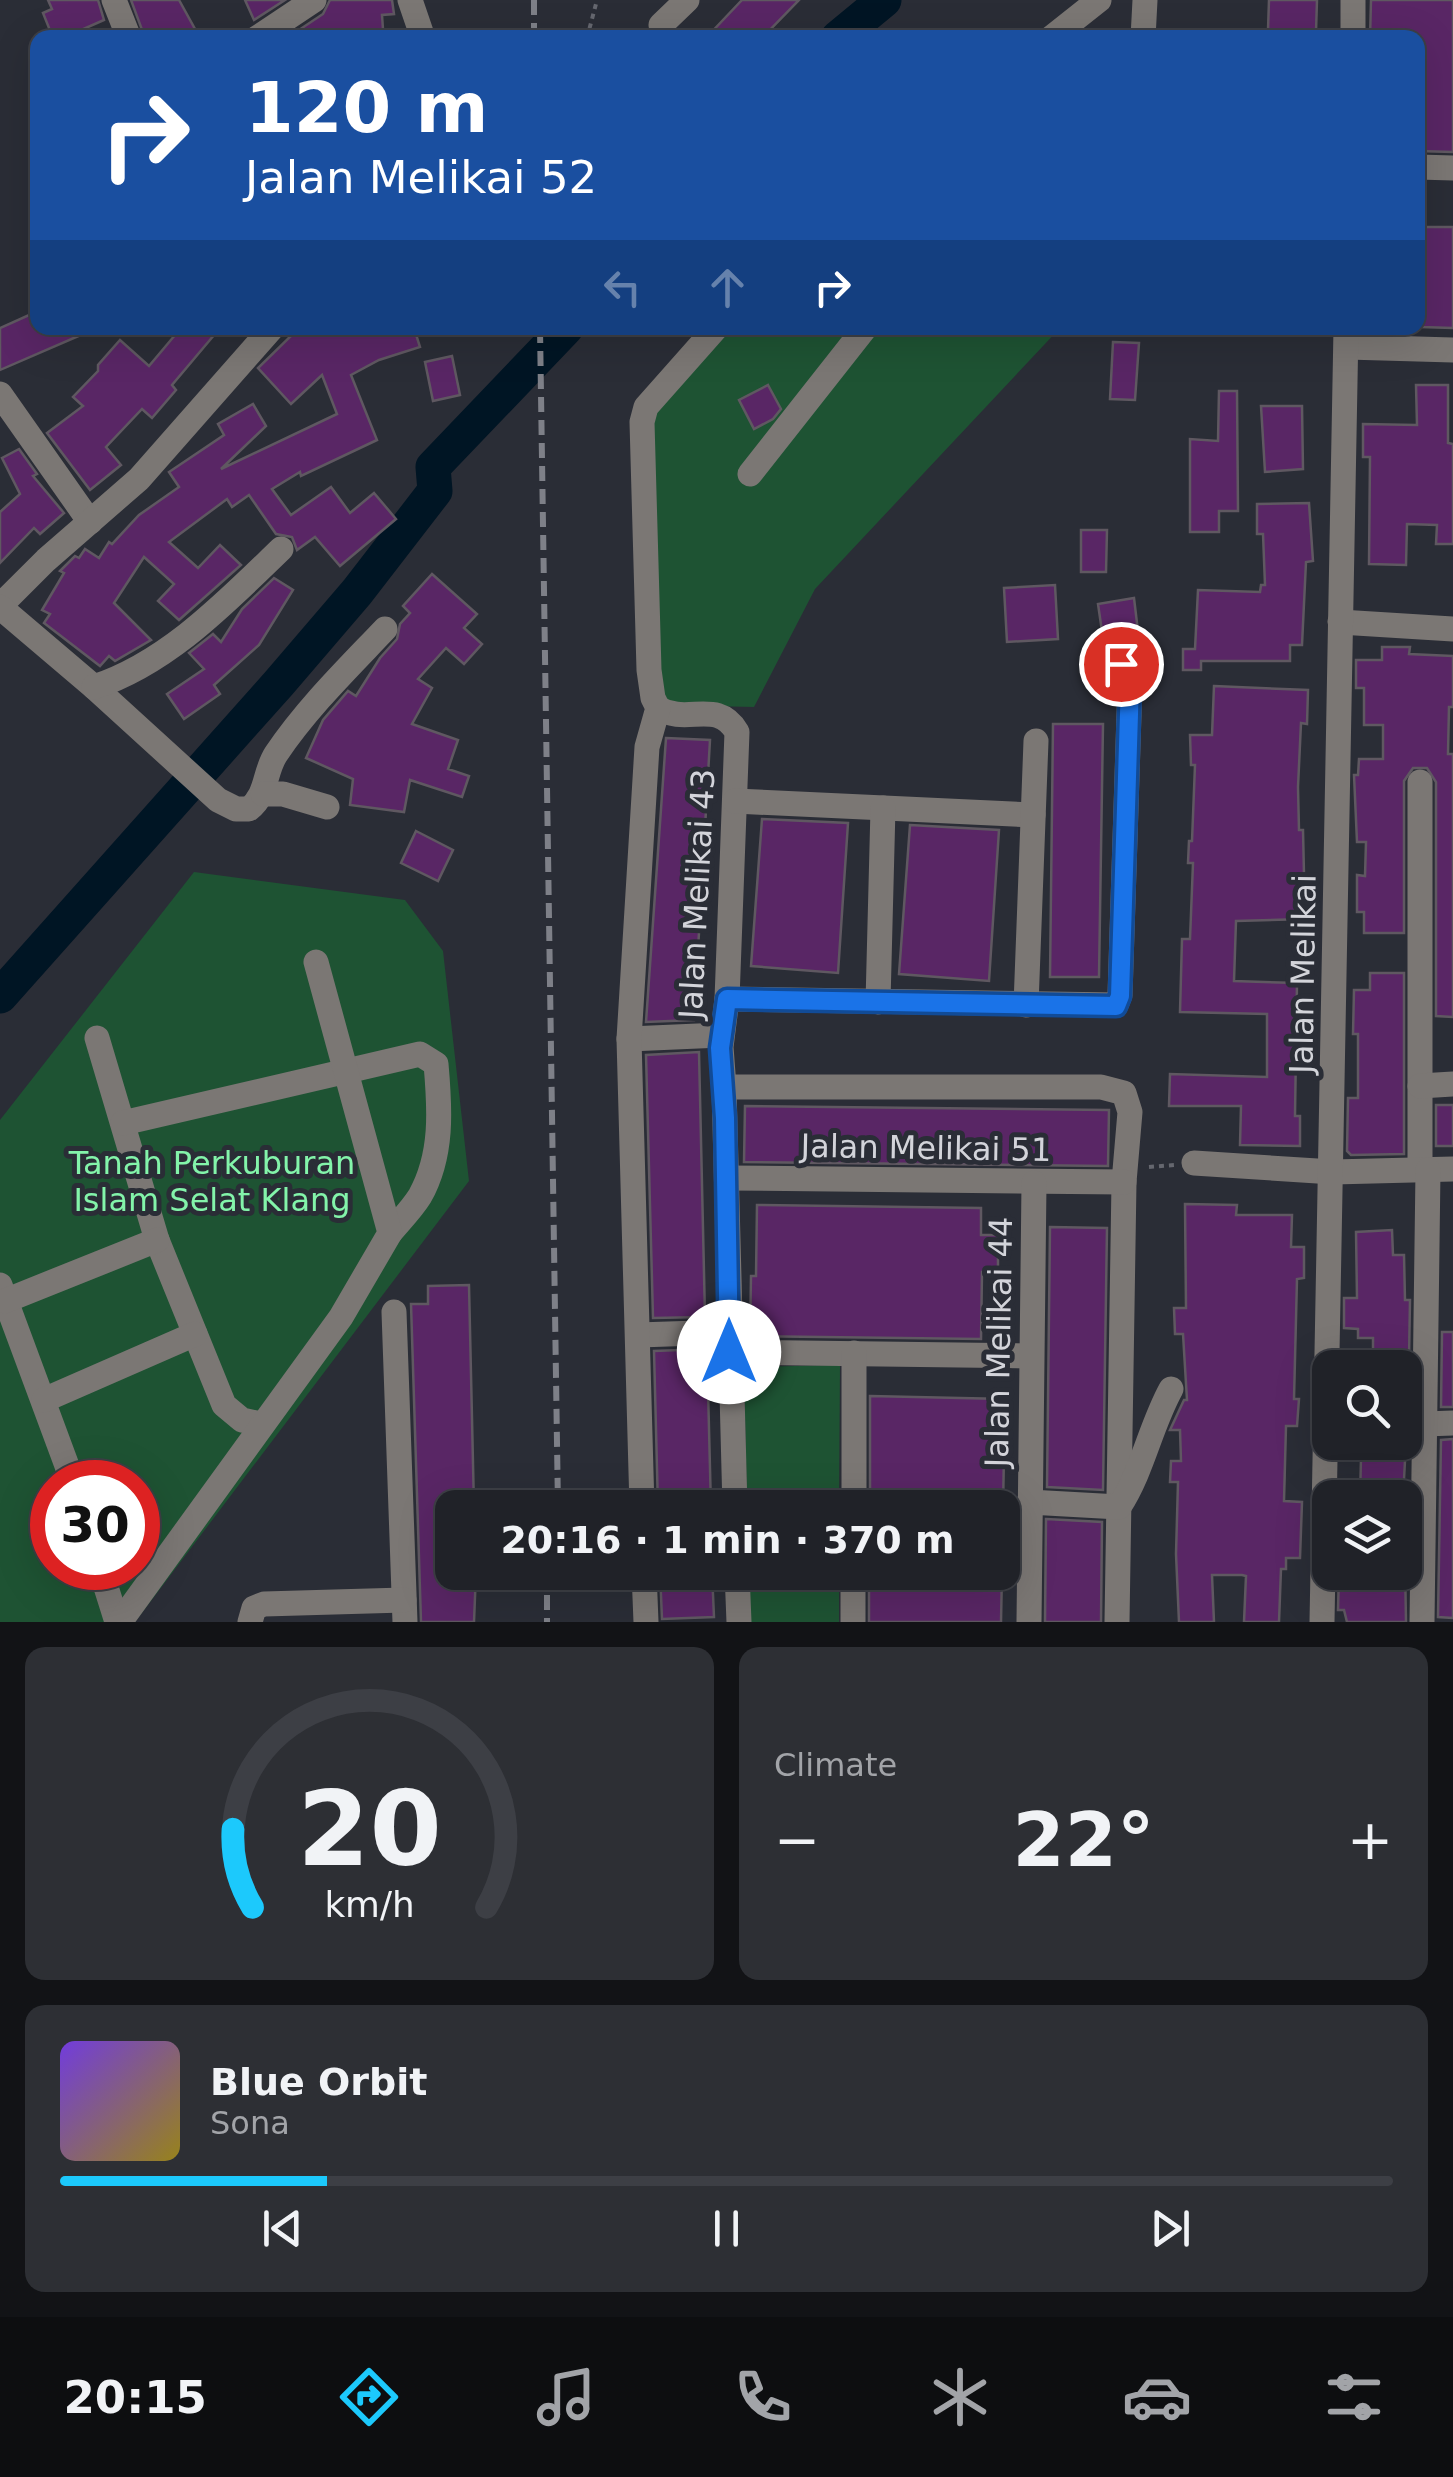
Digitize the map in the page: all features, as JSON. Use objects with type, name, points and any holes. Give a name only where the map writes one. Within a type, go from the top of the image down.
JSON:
[{"type":"street","points":[[114,0],[126,30]]},
{"type":"street","points":[[268,30],[314,0]]},
{"type":"street","points":[[410,0],[420,30]]},
{"type":"street","points":[[662,26],[687,0]]},
{"type":"street","points":[[1062,30],[1098,0]]},
{"type":"street","points":[[1143,30],[1145,0]]},
{"type":"street","points":[[1353,0],[1354,30]]},
{"type":"street","points":[[1425,167],[1453,168]]},
{"type":"street","points":[[266,335],[139,478],[0,606],[218,800],[250,809],[263,794],[272,758],[314,704],[385,629]]},
{"type":"street","points":[[642,1490],[629,1039],[647,747],[658,708],[649,670],[642,422],[646,408],[710,335]]},
{"type":"street","points":[[750,474],[859,335]]},
{"type":"street","points":[[1346,337],[1453,350]]},
{"type":"street","name":"Jalan Melikai","points":[[1322,1622],[1346,337]]},
{"type":"street","points":[[0,394],[90,522]]},
{"type":"street","points":[[94,686],[127,676],[155,657],[226,602],[282,549]]},
{"type":"street","points":[[1340,622],[1453,629]]},
{"type":"street","points":[[727,999],[1116,1006],[1120,996],[1130,683],[1121,664]]},
{"type":"street","name":"Jalan Melikai 43","points":[[658,708],[668,714],[718,714],[729,719],[737,732],[727,999],[721,1035],[734,1490]]},
{"type":"street","points":[[1026,1005],[1036,741]]},
{"type":"street","points":[[1420,782],[1420,1086],[1434,1170],[1424,1424],[1422,1622]]},
{"type":"street","points":[[263,794],[282,794],[327,807]]},
{"type":"street","points":[[735,801],[1033,815]]},
{"type":"street","points":[[878,1002],[883,808]]},
{"type":"street","points":[[316,962],[390,1234]]},
{"type":"street","points":[[629,1039],[721,1035]]},
{"type":"street","points":[[97,1038],[158,1240],[224,1405],[242,1420],[260,1424]]},
{"type":"street","points":[[118,1622],[340,1317],[390,1234],[420,1195],[436,1152],[440,1110],[436,1064],[420,1054],[123,1123]]},
{"type":"street","points":[[1420,1086],[1453,1084]]},
{"type":"street","points":[[724,1087],[1101,1088],[1124,1093],[1130,1112],[1125,1177],[1117,1622]]},
{"type":"street","points":[[1194,1163],[1333,1172],[1434,1170]]},
{"type":"street","name":"Jalan Melikai 51","points":[[727,1178],[1034,1182],[1125,1177]]},
{"type":"street","name":"Jalan Melikai 44","points":[[1028,1622],[1034,1182]]},
{"type":"street","points":[[65,1460],[3,1293],[158,1240]]},
{"type":"street","points":[[250,1622],[254,1608],[264,1604],[404,1611],[394,1312]]},
{"type":"street","points":[[44,1400],[195,1334]]},
{"type":"street","points":[[638,1335],[854,1354],[1031,1356]]},
{"type":"street","points":[[854,1354],[854,1490]]},
{"type":"street","points":[[1119,1507],[1134,1484],[1158,1412],[1171,1388]]},
{"type":"street","points":[[1424,1424],[1453,1424]]},
{"type":"street","points":[[1030,1502],[1119,1507]]},
{"type":"street","points":[[107,1590],[118,1622]]},
{"type":"street","points":[[645,1590],[646,1622]]},
{"type":"street","points":[[738,1590],[739,1622]]},
{"type":"street","points":[[853,1622],[854,1590]]},
{"type":"path","points":[[590,30],[597,0]]},
{"type":"path","points":[[1125,1177],[1194,1163]]},
{"type":"green space","points":[[726,335],[1053,335],[815,589],[754,707],[667,705],[657,688],[652,415]]},
{"type":"green space","name":"Tanah Perkuburan Islam Selat Klang","points":[[194,872],[405,900],[443,951],[469,1181],[160,1589],[160,1460],[30,1460],[30,1590],[159,1590],[135,1622],[0,1622],[0,1120]]},
{"type":"green space","points":[[840,1365],[839,1490],[747,1490],[744,1367]]},
{"type":"green space","points":[[748,1590],[839,1590],[839,1622],[749,1622]]},
{"type":"building","points":[[48,0],[98,0],[104,20],[81,30],[50,30],[43,13],[52,9]]},
{"type":"building","points":[[131,0],[179,0],[195,29],[193,30],[142,30]]},
{"type":"building","points":[[245,0],[285,0],[254,20]]},
{"type":"building","points":[[330,0],[392,0],[394,14],[382,15],[383,29],[299,30],[323,14]]},
{"type":"building","points":[[742,0],[799,0],[770,30],[714,30]]},
{"type":"building","points":[[1269,0],[1317,0],[1316,30],[1268,30]]},
{"type":"building","points":[[1371,0],[1453,0],[1453,152],[1425,151],[1425,30],[1370,30]]},
{"type":"building","points":[[1425,227],[1453,227],[1453,328],[1425,327]]},
{"type":"building","points":[[30,315],[30,335],[81,335],[0,370],[0,328]]},
{"type":"building","points":[[175,335],[214,335],[172,385],[176,390],[152,418],[142,409],[106,447],[121,465],[90,490],[47,433],[83,406],[73,397],[120,340],[149,366]]},
{"type":"building","points":[[292,335],[416,335],[420,347],[379,360],[351,375],[377,440],[301,476],[300,472],[272,489],[291,515],[331,487],[350,513],[374,493],[396,519],[340,566],[315,537],[297,550],[292,537],[276,534],[249,495],[232,507],[227,499],[169,542],[198,568],[220,545],[241,565],[179,620],[158,601],[174,584],[144,557],[114,603],[151,640],[115,661],[109,656],[100,666],[44,623],[50,614],[42,610],[64,573],[60,571],[85,549],[99,558],[109,542],[112,544],[139,515],[179,487],[169,472],[224,435],[218,424],[253,404],[266,426],[221,469],[337,414],[322,375],[291,404],[258,368]]},
{"type":"building","points":[[1113,342],[1139,343],[1135,400],[1110,399]]},
{"type":"building","points":[[452,356],[460,395],[433,401],[425,362]]},
{"type":"building","points":[[768,385],[781,409],[773,419],[754,429],[739,400]]},
{"type":"building","points":[[1416,385],[1448,385],[1448,443],[1453,444],[1453,544],[1436,544],[1437,525],[1407,524],[1406,565],[1369,564],[1370,457],[1363,457],[1363,424],[1417,425]]},
{"type":"building","points":[[1219,391],[1237,391],[1238,511],[1219,511],[1219,532],[1190,532],[1190,439],[1218,441]]},
{"type":"building","points":[[1261,406],[1302,406],[1303,469],[1265,472]]},
{"type":"building","points":[[19,449],[37,474],[33,476],[64,513],[40,534],[34,528],[0,563],[0,512],[20,494],[2,458]]},
{"type":"building","points":[[1309,503],[1313,561],[1306,562],[1302,645],[1290,645],[1290,661],[1201,661],[1201,670],[1183,670],[1183,649],[1195,649],[1198,590],[1260,592],[1261,585],[1265,585],[1263,534],[1257,534],[1257,504]]},
{"type":"building","points":[[1081,530],[1107,530],[1106,572],[1081,572]]},
{"type":"building","points":[[432,574],[477,614],[464,628],[482,644],[464,664],[446,648],[418,679],[432,688],[412,724],[458,740],[448,769],[469,776],[462,797],[410,780],[404,812],[350,805],[353,779],[306,758],[323,720],[348,691],[356,696],[397,639],[400,624],[410,613],[403,606]]},
{"type":"building","points":[[274,578],[293,590],[259,645],[214,685],[220,694],[184,719],[167,694],[204,669],[189,653],[213,634],[221,642],[242,609]]},
{"type":"building","points":[[1055,585],[1058,639],[1007,642],[1004,588]]},
{"type":"building","points":[[1134,598],[1142,665],[1131,651],[1123,648],[1113,650],[1106,659],[1098,604]]},
{"type":"building","points":[[1382,647],[1410,647],[1409,654],[1453,656],[1448,754],[1453,754],[1453,1017],[1436,1016],[1436,782],[1427,768],[1413,768],[1404,781],[1404,933],[1364,933],[1364,912],[1357,912],[1357,875],[1365,876],[1366,842],[1357,842],[1354,775],[1358,775],[1359,759],[1383,759],[1383,725],[1364,725],[1364,688],[1356,688],[1356,660],[1382,660]]},
{"type":"building","points":[[1214,686],[1308,690],[1307,724],[1301,723],[1298,787],[1305,919],[1236,921],[1234,981],[1297,983],[1295,1116],[1300,1116],[1300,1146],[1240,1145],[1241,1106],[1169,1106],[1170,1074],[1267,1077],[1267,1014],[1180,1012],[1182,939],[1190,939],[1193,863],[1188,863],[1195,765],[1191,765],[1190,735],[1212,735]]},
{"type":"building","points":[[1053,724],[1103,724],[1099,977],[1050,977]]},
{"type":"building","points":[[666,738],[710,740],[694,1020],[646,1022]]},
{"type":"building","points":[[762,819],[848,823],[838,973],[751,966]]},
{"type":"building","points":[[910,825],[999,830],[989,981],[899,974]]},
{"type":"building","points":[[416,831],[453,850],[438,881],[401,863]]},
{"type":"building","points":[[1370,973],[1404,973],[1404,1154],[1351,1155],[1347,1151],[1348,1098],[1358,1098],[1354,990],[1370,990]]},
{"type":"building","points":[[699,1052],[705,1317],[653,1318],[646,1055]]},
{"type":"building","points":[[1436,1105],[1453,1105],[1453,1146],[1436,1146]]},
{"type":"building","points":[[745,1106],[1109,1110],[1108,1166],[744,1162]]},
{"type":"building","points":[[1185,1204],[1237,1205],[1236,1215],[1292,1215],[1291,1247],[1304,1247],[1304,1278],[1297,1279],[1297,1426],[1286,1426],[1284,1501],[1302,1502],[1300,1558],[1286,1558],[1286,1569],[1281,1569],[1279,1622],[1244,1622],[1246,1576],[1212,1575],[1214,1622],[1179,1622],[1178,1482],[1170,1482],[1171,1461],[1181,1461],[1180,1430],[1170,1430],[1187,1400],[1183,1334],[1175,1334],[1174,1308],[1186,1308]]},
{"type":"building","points":[[757,1205],[981,1208],[981,1235],[998,1235],[998,1272],[982,1272],[981,1339],[750,1336]]},
{"type":"building","points":[[1050,1227],[1107,1228],[1103,1490],[1047,1487]]},
{"type":"building","points":[[1392,1230],[1393,1255],[1404,1255],[1405,1300],[1410,1300],[1409,1350],[1373,1350],[1373,1338],[1358,1338],[1358,1329],[1344,1328],[1344,1298],[1357,1298],[1356,1232]]},
{"type":"building","points":[[469,1285],[474,1490],[435,1490],[435,1590],[475,1590],[474,1622],[421,1622],[411,1304],[428,1304],[428,1286]]},
{"type":"building","points":[[1442,1332],[1453,1332],[1453,1407],[1441,1407]]},
{"type":"building","points":[[707,1349],[711,1490],[658,1490],[654,1351]]},
{"type":"building","points":[[870,1396],[1005,1399],[1003,1490],[870,1490]]},
{"type":"building","points":[[1453,1439],[1453,1618],[1438,1617],[1441,1440]]},
{"type":"building","points":[[1361,1460],[1405,1460],[1404,1480],[1360,1480]]},
{"type":"building","points":[[1046,1519],[1102,1522],[1101,1622],[1045,1622]]},
{"type":"building","points":[[661,1590],[713,1590],[714,1617],[662,1619]]},
{"type":"building","points":[[869,1590],[1002,1590],[1001,1622],[869,1622]]},
{"type":"building","points":[[1339,1590],[1405,1590],[1406,1622],[1347,1622],[1344,1610],[1338,1610]]},
{"type":"waterway","points":[[848,30],[884,0]]},
{"type":"waterway","points":[[0,996],[357,592],[435,491],[433,467],[559,335]]},
{"type":"railway","points":[[534,0],[534,30]]},
{"type":"railway","points":[[540,335],[558,1490]]},
{"type":"railway","points":[[547,1590],[547,1622]]},
{"type":"route","points":[[729,1352],[720,1048],[727,999],[1116,1006],[1120,996],[1130,683],[1121,664]]}]
